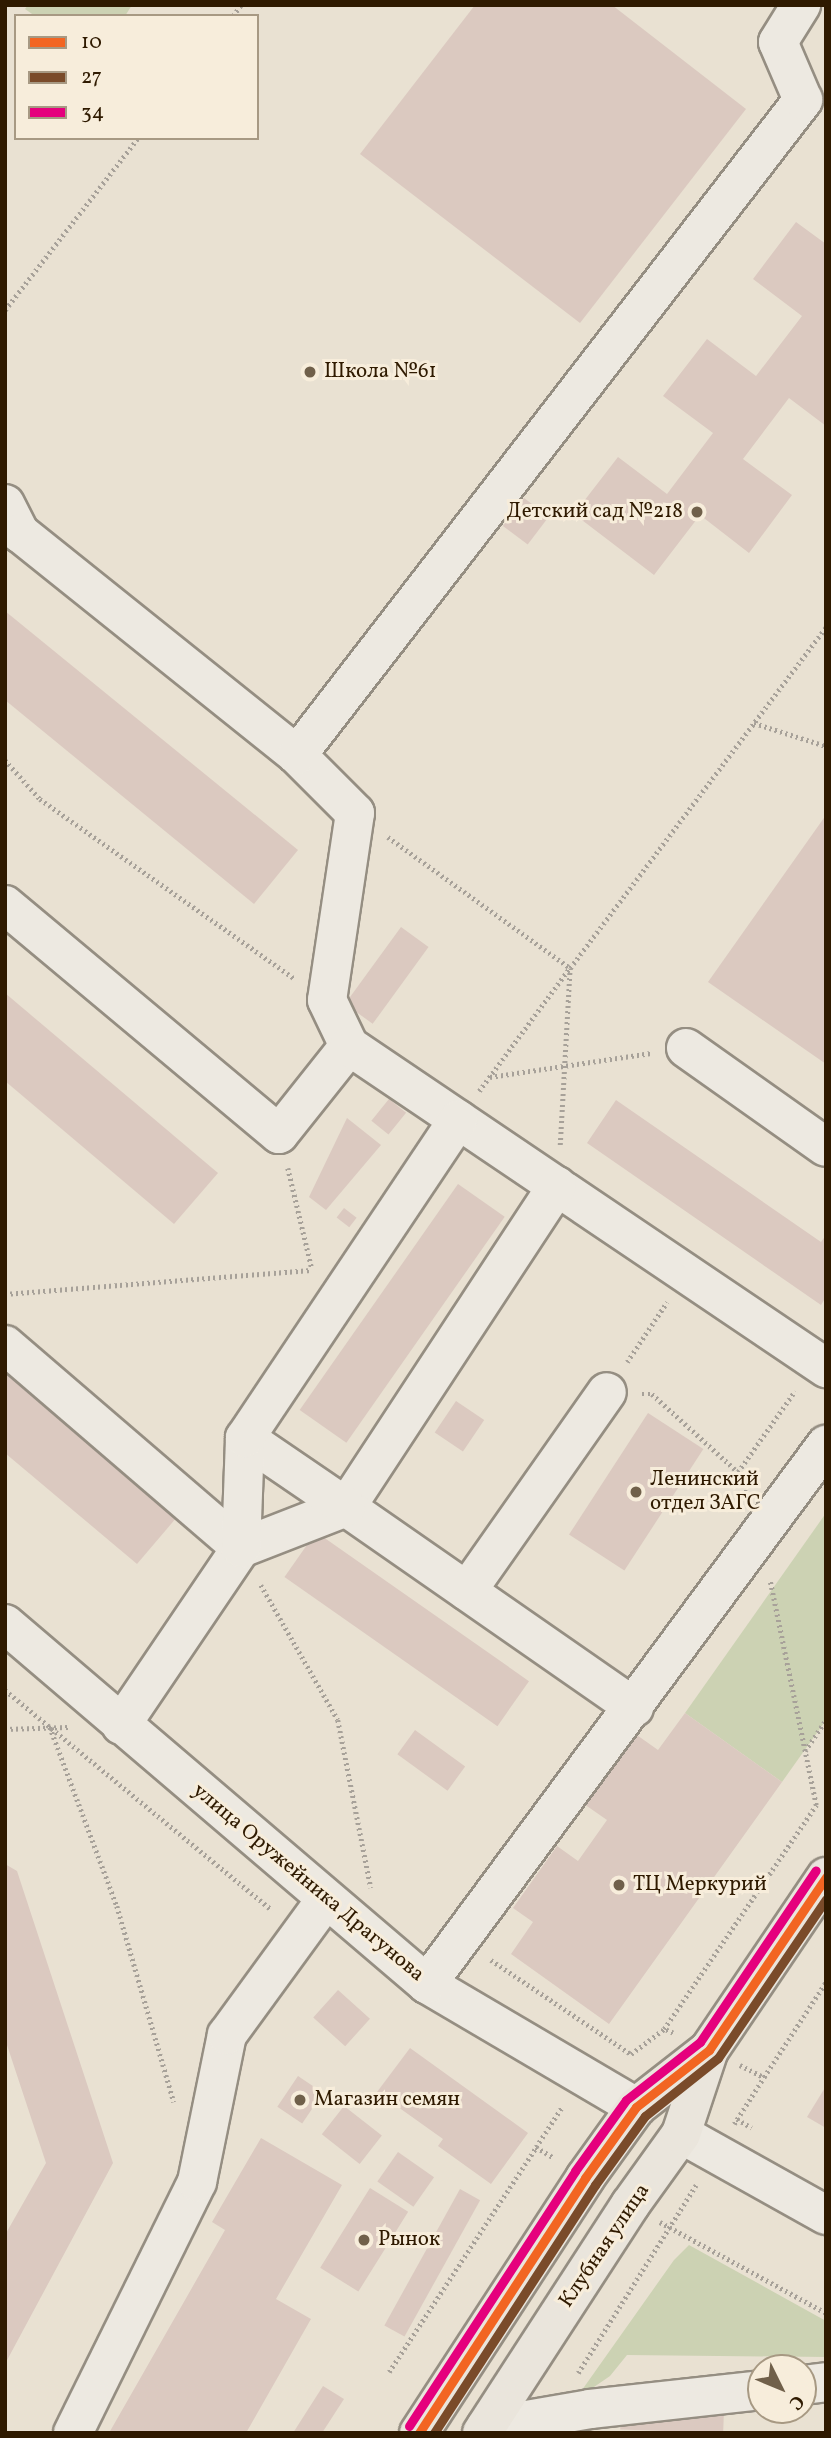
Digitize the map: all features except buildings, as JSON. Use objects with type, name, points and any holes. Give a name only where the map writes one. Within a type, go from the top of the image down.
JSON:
[{"type":"main road","name":"Клубная улица","points":[[484,2430],[630,2205],[681,2134],[709,2050],[826,1877]]},
{"type":"main road","name":"Клубная улица","points":[[419,2433],[585,2178],[636,2107],[709,2050]]},
{"type":"main road","points":[[636,2107],[681,2134]]},
{"type":"street","points":[[297,755],[803,100],[778,42],[801,5]]},
{"type":"street","points":[[5,504],[20,533],[297,755],[355,813],[327,1000],[349,1046],[821,1364]]},
{"type":"street","points":[[5,905],[279,1133],[349,1046]]},
{"type":"street","points":[[686,1048],[826,1147]]},
{"type":"street","points":[[121,1725],[241,1549],[246,1438],[458,1120]]},
{"type":"street","points":[[241,1549],[346,1507],[557,1186]]},
{"type":"street","points":[[5,1345],[241,1549]]},
{"type":"street","points":[[467,1591],[607,1392]]},
{"type":"street","points":[[246,1438],[634,1707]]},
{"type":"street","points":[[427,1984],[826,1445]]},
{"type":"street","name":"улица Оружейника Драгунова","points":[[5,1624],[427,1984],[636,2107]]},
{"type":"street","points":[[73,2433],[197,2182],[226,2035],[326,1899]]},
{"type":"street","points":[[681,2134],[826,2215]]},
{"type":"street","points":[[484,2430],[550,2416],[747,2392]]},
{"type":"path","points":[[5,310],[136,140]]},
{"type":"path","points":[[458,1120],[826,627]]},
{"type":"path","points":[[754,723],[826,746]]},
{"type":"path","points":[[5,760],[40,799],[327,1000]]},
{"type":"path","points":[[355,813],[570,968]]},
{"type":"path","points":[[557,1186],[570,968]]},
{"type":"path","points":[[490,1077],[686,1048]]},
{"type":"path","points":[[279,1133],[325,1319]]},
{"type":"path","points":[[5,1294],[360,1266]]},
{"type":"path","points":[[607,1392],[686,1273]]},
{"type":"path","points":[[738,1472],[821,1364]]},
{"type":"path","points":[[455,1947],[474,1948],[631,2054],[664,2029],[816,1805],[760,1532],[738,1472],[652,1394],[607,1392]]},
{"type":"path","points":[[241,1549],[338,1720],[373,1896]]},
{"type":"path","points":[[5,1690],[300,1934]]},
{"type":"path","points":[[805,1751],[826,1720]]},
{"type":"path","points":[[5,1729],[121,1725]]},
{"type":"path","points":[[50,1727],[117,1906],[174,2103]]},
{"type":"path","points":[[550,2416],[826,1982]]},
{"type":"path","points":[[664,2029],[764,2077]]},
{"type":"green space","points":[[28,5],[132,5],[126,14],[32,14],[25,9]]},
{"type":"green space","points":[[826,1513],[826,1720],[782,1782],[685,1713]]},
{"type":"green space","points":[[689,2245],[826,2321],[826,2357],[817,2357],[817,2354],[627,2355],[610,2376],[594,2387],[582,2390],[674,2260]]},
{"type":"transit line","name":"34","points":[[409,2426],[575,2171],[626,2100],[700,2042],[816,1870]]},
{"type":"transit line","name":"10","points":[[419,2433],[585,2178],[636,2107],[709,2050],[826,1877]]},
{"type":"transit line","name":"27","points":[[434,2433],[595,2185],[645,2116],[718,2058],[826,1899]]},
{"type":"place","name":"Школа №61","points":[[310,372]]},
{"type":"place","name":"Детский сад №218","points":[[697,512]]},
{"type":"place","name":"Ленинский отдел ЗАГС","points":[[636,1492]]},
{"type":"place","name":"ТЦ Меркурий","points":[[619,1885]]},
{"type":"place","name":"Магазин семян","points":[[300,2100]]},
{"type":"place","name":"Рынок","points":[[364,2240]]}]
